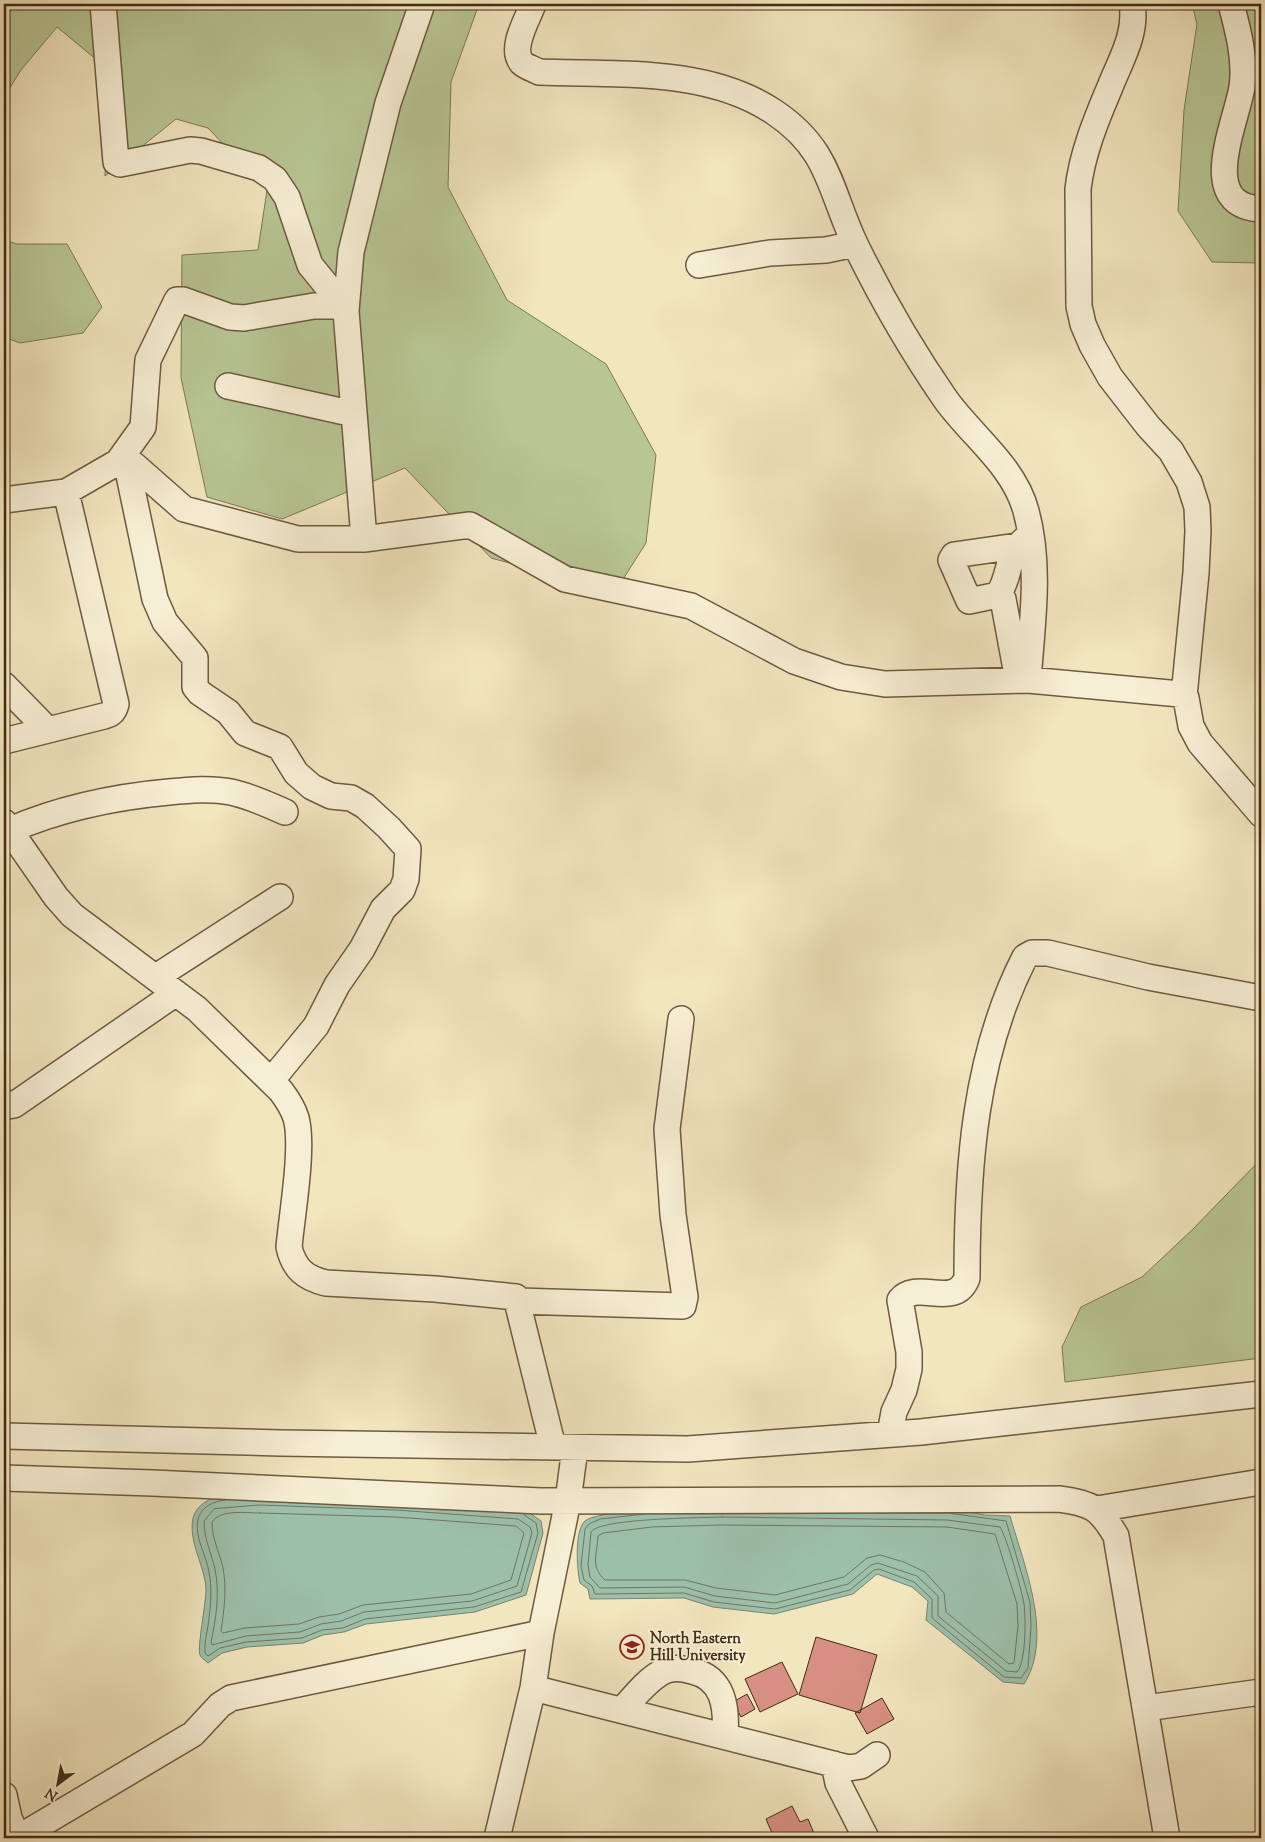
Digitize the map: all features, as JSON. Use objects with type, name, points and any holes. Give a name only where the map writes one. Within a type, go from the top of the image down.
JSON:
[{"type":"street","points":[[103,4],[116,162],[120,164],[190,150],[200,150],[267,173],[283,188],[310,265],[332,292],[346,304]]},
{"type":"street","points":[[364,539],[346,304],[351,252],[388,103],[422,4]]},
{"type":"street","points":[[533,4],[518,44],[518,57],[523,64],[539,72],[684,80],[736,92],[772,111],[802,135],[818,155],[829,175],[855,244],[909,342],[946,400],[1006,470],[1026,510],[1024,540],[1012,553],[1004,584],[998,595],[969,601],[951,557],[1024,540]]},
{"type":"street","points":[[1132,4],[1135,18],[1132,36],[1109,89],[1080,170],[1078,189],[1079,306],[1092,345],[1110,377],[1148,426],[1171,451],[1189,482],[1197,507],[1197,556],[1184,696],[1191,726],[1200,743],[1261,814]]},
{"type":"street","points":[[1231,4],[1241,48],[1243,71],[1242,87],[1225,163],[1224,180],[1229,196],[1240,204],[1261,209]]},
{"type":"street","points":[[698,265],[770,253],[826,250],[855,244]]},
{"type":"street","points":[[4,500],[66,492],[122,462],[143,427],[148,360],[177,300],[183,300],[230,317],[244,318],[314,306],[346,304]]},
{"type":"street","points":[[228,386],[354,414]]},
{"type":"street","points":[[122,462],[134,465],[174,502],[197,513],[298,539],[364,539],[470,525],[565,579],[691,606],[794,661],[842,677],[885,684],[1023,680],[1180,694],[1184,696]]},
{"type":"street","points":[[122,462],[155,599],[165,622],[195,658],[195,687],[200,693],[228,712],[245,733],[280,747],[296,773],[312,787],[331,796],[351,798],[365,806],[390,828],[408,849],[406,879],[402,890],[383,909],[365,944],[338,985],[316,1026],[271,1081]]},
{"type":"street","points":[[4,741],[110,714],[116,704],[66,492]]},
{"type":"street","points":[[1023,680],[1034,594],[1033,548],[1024,540]]},
{"type":"street","points":[[998,595],[1003,599],[1023,680]]},
{"type":"street","points":[[4,684],[48,730]]},
{"type":"street","points":[[285,812],[254,798],[229,791],[181,791],[143,794],[85,804],[7,826],[56,897],[72,915],[176,993],[229,1039],[271,1081],[289,1103],[298,1129],[289,1246],[292,1258],[299,1270],[310,1279],[326,1284],[435,1289],[511,1296],[518,1301],[684,1306],[686,1297],[673,1215],[667,1129],[681,1019]]},
{"type":"street","points":[[156,977],[280,897]]},
{"type":"street","points":[[890,1434],[894,1412],[904,1390],[909,1369],[909,1352],[900,1300],[904,1295],[910,1293],[952,1293],[964,1286],[968,1278],[967,1208],[980,1085],[998,1022],[1025,957],[1032,953],[1048,953],[1148,977],[1261,998]]},
{"type":"street","points":[[4,1102],[8,1106],[14,1105],[176,993]]},
{"type":"street","points":[[497,1838],[533,1688],[541,1633],[568,1501],[564,1447],[518,1301]]},
{"type":"street","points":[[4,1436],[688,1448],[890,1434],[1261,1394]]},
{"type":"street","points":[[4,1478],[568,1501],[1060,1499],[1081,1502],[1098,1509],[1261,1482]]},
{"type":"street","points":[[1098,1509],[1116,1536],[1167,1838]]},
{"type":"street","points":[[4,1795],[13,1834],[37,1828],[180,1742],[204,1724],[220,1705],[230,1698],[541,1633]]},
{"type":"street","points":[[622,1710],[650,1680],[662,1672],[674,1669],[699,1672],[714,1682],[721,1693],[726,1714],[725,1736]]},
{"type":"street","points":[[533,1688],[834,1764],[856,1767],[877,1755]]},
{"type":"street","points":[[1146,1708],[1261,1692]]},
{"type":"street","points":[[834,1764],[838,1784],[866,1838]]},
{"type":"shaded area","points":[[4,4],[479,4],[451,82],[448,187],[507,300],[606,364],[656,455],[646,543],[615,592],[491,558],[405,468],[282,519],[207,497],[181,378],[182,255],[258,250],[267,190],[208,128],[176,119],[105,176],[109,70],[57,27],[21,70],[4,97]]},
{"type":"shaded area","points":[[1192,4],[1261,4],[1261,263],[1212,262],[1178,211],[1184,110],[1197,24]]},
{"type":"shaded area","points":[[4,239],[16,244],[67,244],[102,307],[83,333],[20,343],[4,337]]},
{"type":"shaded area","points":[[1261,1159],[1261,1358],[1065,1382],[1062,1347],[1081,1307],[1142,1277],[1192,1230]]},
{"type":"water","points":[[222,1495],[523,1508],[541,1521],[543,1533],[526,1595],[475,1612],[366,1624],[344,1632],[323,1635],[303,1643],[247,1647],[222,1653],[208,1663],[201,1656],[199,1650],[206,1589],[192,1527],[197,1509],[208,1500]]},
{"type":"water","points":[[696,1508],[948,1508],[985,1515],[1010,1516],[1034,1601],[1036,1623],[1036,1645],[1033,1665],[1024,1684],[1003,1682],[926,1620],[928,1601],[912,1587],[877,1574],[853,1594],[774,1614],[713,1607],[684,1598],[590,1599],[588,1589],[580,1583],[577,1550],[579,1533],[585,1521],[605,1515]]},
{"type":"building","points":[[816,1637],[877,1655],[860,1713],[799,1695]]},
{"type":"building","points":[[782,1662],[798,1694],[760,1712],[745,1679]]},
{"type":"building","points":[[747,1694],[755,1709],[741,1717],[733,1702]]},
{"type":"building","points":[[882,1698],[894,1719],[867,1734],[855,1713]]},
{"type":"building","points":[[792,1806],[800,1822],[808,1819],[816,1838],[774,1838],[766,1819]]},
{"type":"place","name":"North Eastern Hill University","points":[[632,1647]]}]
